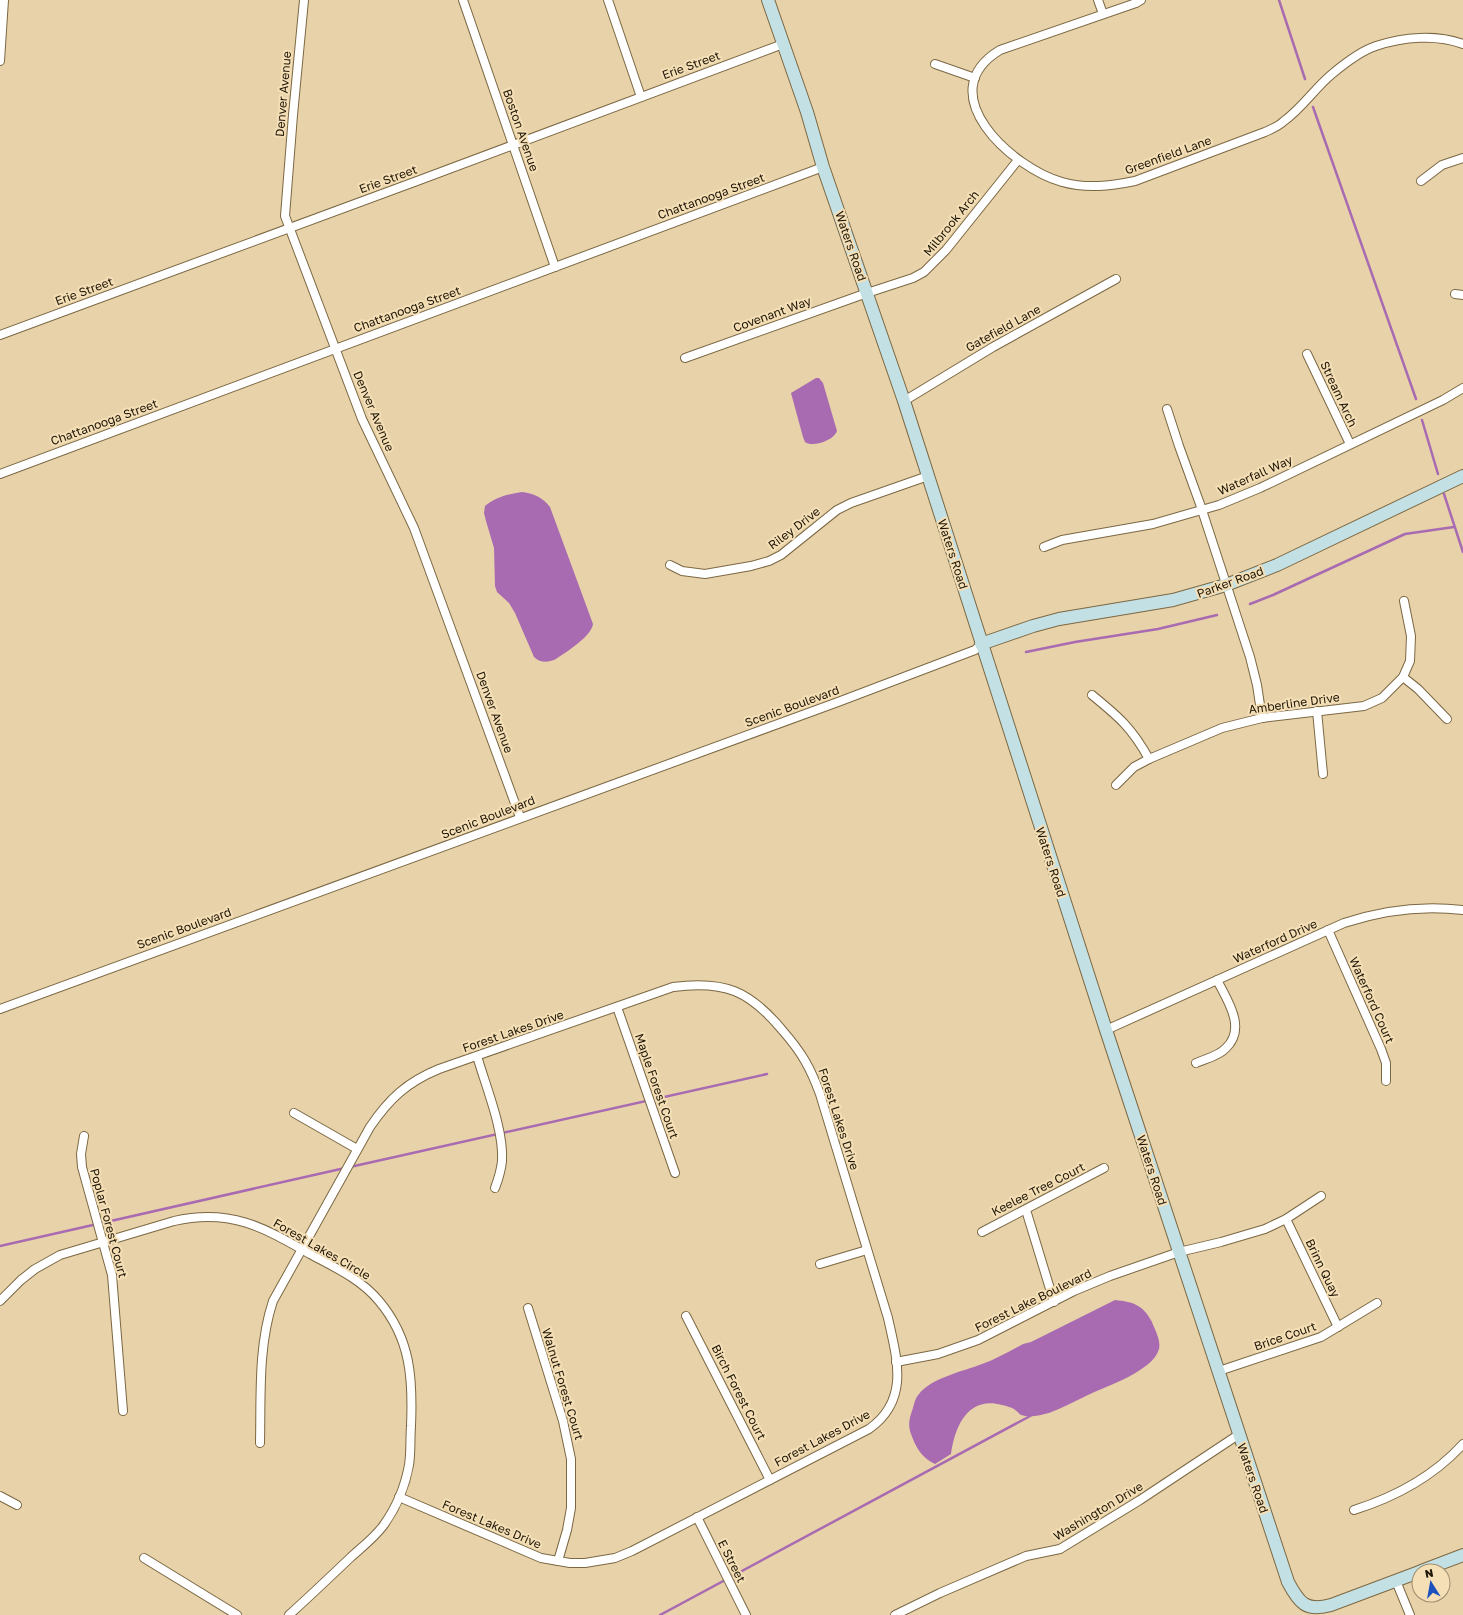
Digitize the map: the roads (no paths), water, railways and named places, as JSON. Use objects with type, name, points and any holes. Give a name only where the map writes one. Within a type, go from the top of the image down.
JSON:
[{"type":"street","points":[[0,61],[4,0]]},
{"type":"street","name":"Denver Avenue","points":[[304,0],[285,216],[362,419],[414,528],[520,817]]},
{"type":"street","name":"Boston Avenue","points":[[463,0],[555,267]]},
{"type":"street","points":[[608,0],[641,96]]},
{"type":"street","name":"Waters Road","points":[[768,0],[807,112],[823,167],[904,401],[1106,1030],[1219,1371],[1238,1435],[1288,1582],[1299,1600],[1308,1606],[1323,1607],[1411,1575]]},
{"type":"street","points":[[1098,0],[1103,14]]},
{"type":"street","name":"Greenfield Lane","points":[[1141,0],[1000,50],[989,57],[979,69],[975,78],[973,96],[975,110],[982,123],[991,134],[1018,160],[1041,174],[1062,182],[1091,187],[1116,185],[1135,181],[1266,132],[1284,121],[1331,74],[1374,46],[1402,39],[1433,38],[1463,44]]},
{"type":"street","name":"Erie Street","points":[[0,335],[783,44]]},
{"type":"street","points":[[936,64],[975,78]]},
{"type":"street","points":[[1421,181],[1442,166],[1463,158]]},
{"type":"street","name":"Milbrook Arch","points":[[867,293],[913,278],[931,266],[946,250],[1018,160]]},
{"type":"street","name":"Chattanooga Street","points":[[0,474],[823,167]]},
{"type":"street","name":"Gatefield Lane","points":[[904,401],[993,347],[1116,279]]},
{"type":"street","name":"Covenant Way","points":[[685,358],[867,293]]},
{"type":"street","name":"Stream Arch","points":[[1307,354],[1350,444]]},
{"type":"street","name":"Waterfall Way","points":[[1044,548],[1062,540],[1153,524],[1202,510],[1260,488],[1443,400],[1463,388]]},
{"type":"street","points":[[1167,409],[1250,657],[1257,685],[1262,718]]},
{"type":"street","name":"Riley Drive","points":[[670,565],[682,571],[705,574],[769,561],[781,555],[837,510],[851,502],[928,476]]},
{"type":"street","name":"Parker Road","points":[[982,644],[1033,626],[1059,619],[1173,600],[1226,585],[1277,565],[1463,476]]},
{"type":"street","name":"Amberline Drive","points":[[1116,785],[1134,768],[1149,759],[1222,728],[1262,718],[1364,706],[1382,698],[1404,677],[1410,661],[1411,636],[1404,601]]},
{"type":"street","name":"Scenic Boulevard","points":[[0,1009],[438,849],[520,817],[838,702],[975,650],[982,644]]},
{"type":"street","points":[[1404,677],[1447,719]]},
{"type":"street","points":[[1092,695],[1128,726],[1139,740],[1149,759]]},
{"type":"street","points":[[1317,711],[1323,774]]},
{"type":"street","name":"Waterford Drive","points":[[1106,1030],[1328,930],[1366,916],[1388,911],[1414,908],[1463,910]]},
{"type":"street","name":"Waterford Court","points":[[1328,930],[1381,1049],[1386,1063],[1386,1081]]},
{"type":"street","points":[[1196,1063],[1222,1052],[1227,1048],[1235,1033],[1236,1027],[1234,1016],[1217,980]]},
{"type":"street","name":"Forest Lakes Drive","points":[[260,1443],[263,1347],[267,1319],[279,1289],[370,1126],[385,1105],[397,1094],[427,1074],[673,987],[707,984],[734,990],[745,995],[765,1010],[796,1046],[811,1071],[888,1318],[896,1362],[897,1385],[894,1399],[890,1408],[877,1423],[869,1429],[616,1558],[585,1563],[558,1561],[534,1556],[399,1497]]},
{"type":"street","name":"Maple Forest Court","points":[[617,1007],[675,1174]]},
{"type":"street","points":[[477,1056],[492,1104],[499,1135],[502,1163],[495,1188]]},
{"type":"street","points":[[294,1113],[357,1149]]},
{"type":"street","name":"Poplar Forest Court","points":[[84,1136],[81,1154],[82,1167],[112,1275],[123,1411]]},
{"type":"street","name":"Keelee Tree Court","points":[[982,1232],[1104,1168]]},
{"type":"street","name":"Forest Lake Boulevard","points":[[896,1362],[938,1354],[978,1340],[1110,1276],[1179,1252],[1222,1242],[1265,1229],[1286,1219],[1321,1196]]},
{"type":"street","points":[[1026,1210],[1054,1302]]},
{"type":"street","name":"Forest Lakes Circle","points":[[0,1301],[21,1280],[43,1264],[60,1255],[185,1219],[226,1218],[260,1227],[351,1277],[368,1289],[379,1300],[398,1330],[409,1363],[412,1394],[409,1464],[394,1508],[376,1534],[289,1615]]},
{"type":"street","name":"Brinn Quay","points":[[1286,1219],[1338,1327]]},
{"type":"street","points":[[820,1264],[867,1250]]},
{"type":"street","name":"Brice Court","points":[[1219,1371],[1321,1337],[1377,1303]]},
{"type":"street","name":"Walnut Forest Court","points":[[528,1308],[563,1420],[571,1459],[571,1508],[567,1530],[558,1561]]},
{"type":"street","name":"Birch Forest Court","points":[[686,1316],[770,1480]]},
{"type":"street","name":"Washington Drive","points":[[895,1615],[940,1593],[1026,1556],[1060,1549],[1140,1500],[1238,1435]]},
{"type":"street","points":[[1354,1510],[1396,1493],[1423,1478],[1444,1464],[1463,1444]]},
{"type":"street","points":[[0,1496],[17,1505]]},
{"type":"street","name":"E Street","points":[[697,1517],[746,1615]]},
{"type":"street","name":"Waters Road","points":[[1443,1563],[1463,1555]]},
{"type":"street","points":[[144,1558],[236,1615]]},
{"type":"street","points":[[1396,1581],[1410,1615]]},
{"type":"waterway","points":[[1279,0],[1305,79]]},
{"type":"waterway","points":[[1313,107],[1416,399]]},
{"type":"waterway","points":[[1422,420],[1438,474]]},
{"type":"waterway","points":[[1444,494],[1463,552]]},
{"type":"waterway","points":[[1250,604],[1273,595],[1405,534],[1454,527]]},
{"type":"waterway","points":[[1026,652],[1075,642],[1158,629],[1217,615]]},
{"type":"waterway","points":[[350,1167],[767,1074]]},
{"type":"waterway","points":[[0,1246],[345,1168]]},
{"type":"waterway","points":[[660,1615],[1032,1415]]}]
